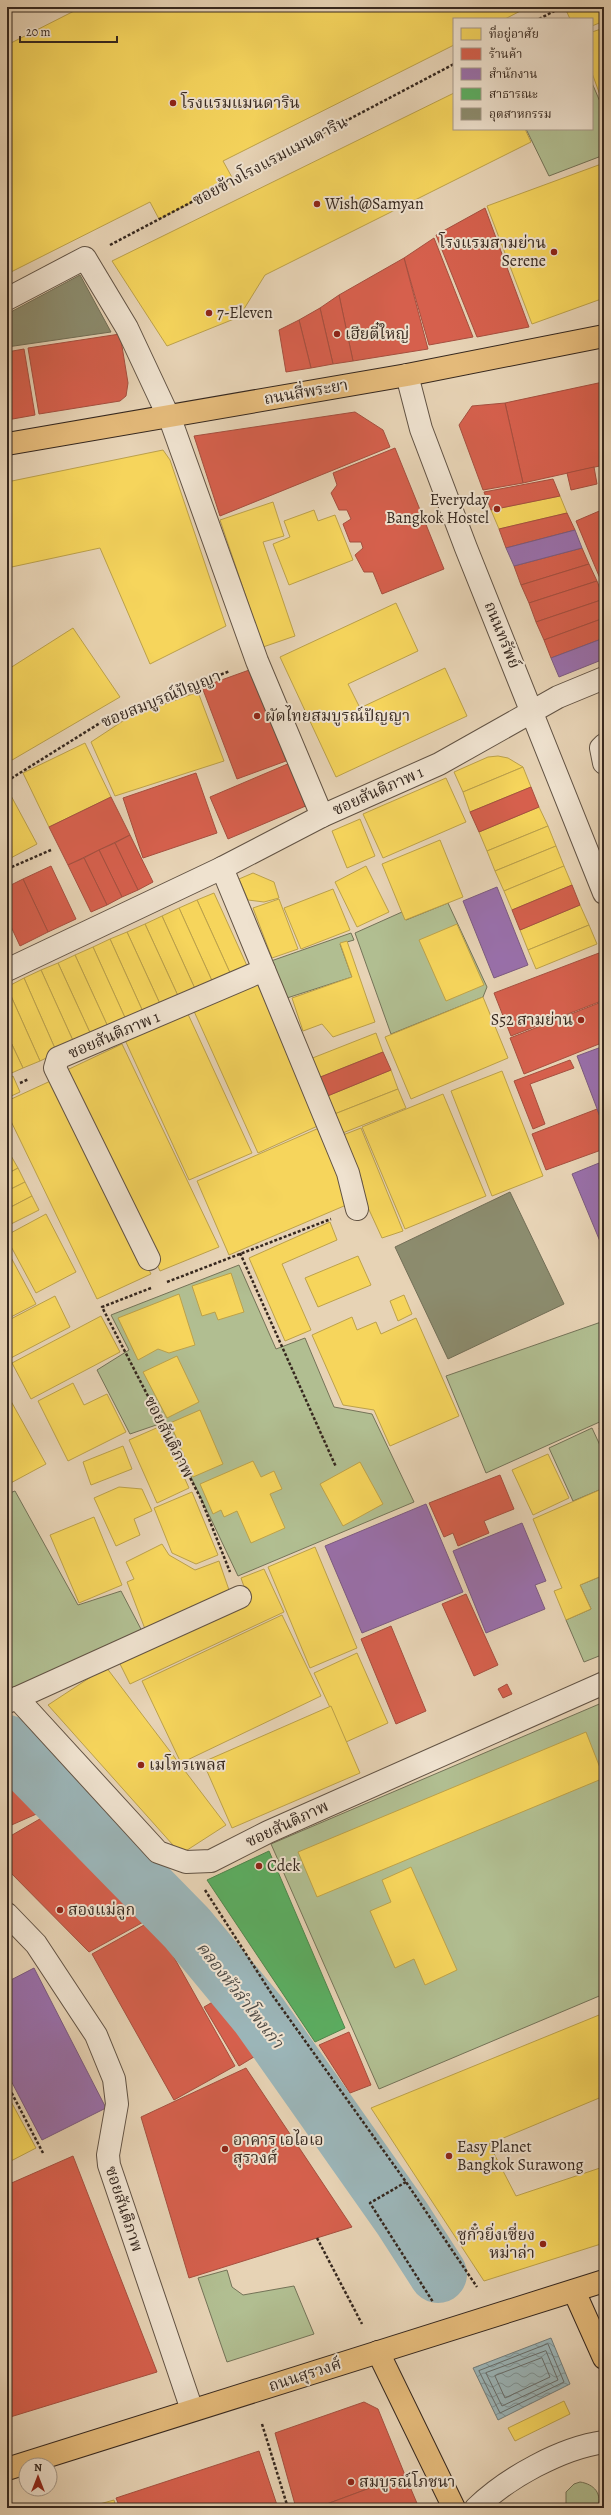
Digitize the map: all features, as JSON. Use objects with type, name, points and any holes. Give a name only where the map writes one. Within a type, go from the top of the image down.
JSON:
[{"type":"main road","name":"ถนนสี่พระยา","points":[[7,444],[407,375],[604,336]]},
{"type":"main road","name":"ถนนสุรวงศ์","points":[[7,2469],[604,2282]]},
{"type":"main road","points":[[574,2291],[604,2358]]},
{"type":"main road","points":[[378,2352],[454,2508]]},
{"type":"street","points":[[7,299],[85,258],[127,328],[169,415],[257,661],[322,816]]},
{"type":"street","name":"ถนนทรัพย์","points":[[407,375],[421,429],[604,893]]},
{"type":"street","name":"ซอยสันติภาพ 1","points":[[7,970],[222,868],[322,816],[439,764],[558,696],[604,678]]},
{"type":"street","points":[[604,746],[601,748],[604,763]]},
{"type":"street","points":[[222,868],[348,1173],[357,1208]]},
{"type":"street","name":"ซอยสันติภาพ 1","points":[[149,1258],[55,1068],[58,1058],[264,970]]},
{"type":"street","name":"ซอยสันติภาพ","points":[[240,1597],[12,1700],[158,1852],[186,1862],[211,1861],[268,1832],[604,1683]]},
{"type":"street","name":"ซอยสันติภาพ","points":[[7,1914],[36,1944],[96,2035],[114,2079],[117,2104],[108,2155],[109,2165],[192,2410]]},
{"type":"street","points":[[476,2508],[492,2492],[529,2468],[590,2444],[604,2442]]},
{"type":"path","points":[[541,18],[562,7]]},
{"type":"path","name":"ซอยข้างโรงแรมแมนดาริน","points":[[85,258],[453,65]]},
{"type":"path","name":"ซอยสมบูรณ์ปัญญา","points":[[7,781],[108,718],[257,661]]},
{"type":"path","points":[[7,869],[52,850]]},
{"type":"path","points":[[160,1284],[357,1208]]},
{"type":"path","points":[[240,1253],[336,1467]]},
{"type":"path","name":"ซอยสันติภาพ","points":[[153,1287],[102,1307],[201,1499],[240,1597]]},
{"type":"path","points":[[204,1889],[273,1996],[406,2182],[477,2287]]},
{"type":"path","points":[[7,2084],[43,2153]]},
{"type":"path","points":[[406,2182],[370,2203],[433,2302]]},
{"type":"path","points":[[317,2238],[362,2324]]},
{"type":"path","points":[[262,2424],[288,2508]]},
{"type":"green space","points":[[593,85],[604,111],[604,155],[549,176],[526,130],[593,130]]},
{"type":"green space","points":[[448,903],[487,987],[483,997],[391,1034],[355,933],[402,912],[406,920]]},
{"type":"green space","points":[[351,933],[354,940],[340,944],[352,977],[287,998],[271,961]]},
{"type":"green space","points":[[239,1265],[276,1349],[305,1338],[334,1407],[372,1414],[414,1502],[238,1576],[165,1422],[130,1434],[97,1370],[129,1350],[111,1315]]},
{"type":"green space","points":[[604,1321],[604,1420],[486,1473],[446,1376]]},
{"type":"green space","points":[[592,1428],[604,1454],[604,1488],[573,1501],[549,1448]]},
{"type":"green space","points":[[15,1491],[78,1605],[121,1591],[143,1633],[13,1691],[7,1677],[7,1494]]},
{"type":"green space","points":[[604,1575],[604,1654],[584,1662],[566,1620],[591,1609],[580,1585]]},
{"type":"green space","points":[[604,1702],[604,1994],[379,2089],[271,1844]]},
{"type":"green space","points":[[227,2270],[232,2287],[243,2295],[294,2286],[314,2334],[227,2362],[198,2278]]},
{"type":"green space","points":[[580,2482],[593,2487],[596,2490],[599,2498],[597,2508],[566,2508],[566,2492],[574,2484]]},
{"type":"water","points":[[551,2338],[570,2384],[498,2420],[473,2368]]},
{"type":"building: ที่อยู่อาศัย","name":"โรงแรมแมนดาริน","points":[[82,7],[528,7],[507,18],[453,18],[453,46],[223,161],[234,181],[159,219],[150,202],[7,274],[7,45]]},
{"type":"building: ที่อยู่อาศัย","points":[[573,7],[604,7],[604,21],[593,26],[593,18],[570,18],[566,10]]},
{"type":"building: ที่อยู่อาศัย","points":[[604,28],[604,94],[600,95],[593,76],[593,32]]},
{"type":"building: ที่อยู่อาศัย","name":"Wish@Samyan","points":[[453,93],[453,130],[525,130],[531,142],[265,275],[239,317],[167,346],[112,261]]},
{"type":"building: ที่อยู่อาศัย","name":"โรงแรมสามย่าน Serene","points":[[604,163],[604,298],[532,324],[487,206]]},
{"type":"building: ที่อยู่อาศัย","points":[[163,450],[170,460],[226,626],[150,664],[100,548],[7,568],[7,482]]},
{"type":"building: ที่อยู่อาศัย","points":[[560,496],[567,513],[499,529],[491,510]]},
{"type":"building: ที่อยู่อาศัย","points":[[273,502],[284,536],[263,542],[295,636],[263,647],[220,520]]},
{"type":"building: ที่อยู่อาศัย","points":[[314,510],[318,521],[335,515],[353,560],[289,585],[273,544],[290,537],[284,521]]},
{"type":"building: ที่อยู่อาศัย","points":[[396,603],[418,651],[348,684],[360,708],[445,668],[467,716],[336,777],[280,657]]},
{"type":"building: ที่อยู่อาศัย","points":[[73,628],[120,697],[7,763],[7,670]]},
{"type":"building: ที่อยู่อาศัย","points":[[198,692],[224,761],[115,796],[91,742],[129,717]]},
{"type":"building: ที่อยู่อาศัย","points":[[85,743],[111,797],[49,827],[23,773]]},
{"type":"building: ที่อยู่อาศัย","points":[[498,756],[508,758],[523,767],[463,792],[454,772],[488,757]]},
{"type":"building: ที่อยู่อาศัย","points":[[523,767],[531,787],[470,812],[463,792]]},
{"type":"building: ที่อยู่อาศัย","points":[[446,778],[466,822],[383,858],[363,814]]},
{"type":"building: ที่อยู่อาศัย","points":[[9,792],[37,844],[7,860],[7,794]]},
{"type":"building: ที่อยู่อาศัย","points":[[539,807],[548,826],[487,851],[479,832]]},
{"type":"building: ที่อยู่อาศัย","points":[[360,819],[375,856],[347,868],[332,831]]},
{"type":"building: ที่อยู่อาศัย","points":[[548,826],[556,846],[495,871],[487,851]]},
{"type":"building: ที่อยู่อาศัย","points":[[440,840],[463,897],[405,920],[382,864]]},
{"type":"building: ที่อยู่อาศัย","points":[[556,846],[564,866],[504,891],[495,871]]},
{"type":"building: ที่อยู่อาศัย","points":[[366,866],[389,912],[357,927],[335,882]]},
{"type":"building: ที่อยู่อาศัย","points":[[564,866],[572,885],[512,910],[504,891]]},
{"type":"building: ที่อยู่อาศัย","points":[[253,873],[274,882],[279,898],[264,902],[248,900],[239,879]]},
{"type":"building: ที่อยู่อาศัย","points":[[333,889],[350,930],[301,949],[284,908]]},
{"type":"building: ที่อยู่อาศัย","points":[[214,893],[248,968],[231,975],[197,900]]},
{"type":"building: ที่อยู่อาศัย","points":[[279,899],[298,949],[272,958],[253,908]]},
{"type":"building: ที่อยู่อาศัย","points":[[197,900],[231,975],[213,983],[179,908]]},
{"type":"building: ที่อยู่อาศัย","points":[[580,905],[589,925],[528,950],[520,930]]},
{"type":"building: ที่อยู่อาศัย","points":[[179,908],[213,983],[196,991],[162,916]]},
{"type":"building: ที่อยู่อาศัย","points":[[162,916],[196,991],[179,998],[145,924]]},
{"type":"building: ที่อยู่อาศัย","points":[[145,924],[179,998],[161,1006],[127,932]]},
{"type":"building: ที่อยู่อาศัย","points":[[457,924],[484,985],[446,1001],[419,940]]},
{"type":"building: ที่อยู่อาศัย","points":[[589,925],[597,944],[536,969],[528,950]]},
{"type":"building: ที่อยู่อาศัย","points":[[127,932],[161,1006],[144,1014],[110,939]]},
{"type":"building: ที่อยู่อาศัย","points":[[110,939],[144,1014],[127,1022],[93,947]]},
{"type":"building: ที่อยู่อาศัย","points":[[347,941],[375,1022],[333,1037],[322,1024],[303,1031],[292,998],[352,977],[340,943]]},
{"type":"building: ที่อยู่อาศัย","points":[[93,947],[127,1022],[109,1029],[75,955]]},
{"type":"building: ที่อยู่อาศัย","points":[[75,955],[109,1029],[92,1037],[58,963]]},
{"type":"building: ที่อยู่อาศัย","points":[[58,963],[92,1037],[75,1045],[41,970]]},
{"type":"building: ที่อยู่อาศัย","points":[[41,970],[75,1045],[57,1053],[24,978]]},
{"type":"building: ที่อยู่อาศัย","points":[[24,978],[57,1053],[40,1061],[7,987]]},
{"type":"building: ที่อยู่อาศัย","points":[[258,980],[322,1124],[258,1153],[193,1009]]},
{"type":"building: ที่อยู่อาศัย","points":[[7,987],[40,1061],[23,1068],[7,1034]]},
{"type":"building: ที่อยู่อาศัย","points":[[483,997],[508,1058],[411,1099],[385,1037]]},
{"type":"building: ที่อยู่อาศัย","points":[[187,1012],[252,1153],[189,1180],[125,1040]]},
{"type":"building: ที่อยู่อาศัย","points":[[376,1033],[383,1052],[318,1078],[310,1059]]},
{"type":"building: ที่อยู่อาศัย","points":[[7,1034],[23,1068],[7,1075]]},
{"type":"building: ที่อยู่อาศัย","points":[[122,1044],[219,1247],[160,1271],[67,1070]]},
{"type":"building: ที่อยู่อาศัย","points":[[391,1070],[398,1089],[332,1115],[325,1097]]},
{"type":"building: ที่อยู่อาศัย","points":[[502,1071],[543,1176],[492,1196],[451,1091]]},
{"type":"building: ที่อยู่อาศัย","points":[[13,1076],[20,1092],[7,1098],[7,1079]]},
{"type":"building: ที่อยู่อาศัย","points":[[57,1078],[151,1274],[97,1299],[7,1113],[7,1101]]},
{"type":"building: ที่อยู่อาศัย","points":[[398,1089],[406,1108],[340,1134],[332,1115]]},
{"type":"building: ที่อยู่อาศัย","points":[[443,1094],[486,1196],[405,1229],[362,1127]]},
{"type":"building: ที่อยู่อาศัย","points":[[319,1128],[351,1203],[229,1255],[197,1181]]},
{"type":"building: ที่อยู่อาศัย","points":[[361,1128],[403,1231],[382,1238],[365,1201],[362,1181],[343,1135]]},
{"type":"building: ที่อยู่อาศัย","points":[[10,1154],[18,1168],[7,1174],[7,1156]]},
{"type":"building: ที่อยู่อาศัย","points":[[18,1168],[25,1182],[7,1191],[7,1174]]},
{"type":"building: ที่อยู่อาศัย","points":[[25,1182],[32,1196],[7,1209],[7,1191]]},
{"type":"building: ที่อยู่อาศัย","points":[[32,1196],[39,1210],[7,1226],[7,1209]]},
{"type":"building: ที่อยู่อาศัย","points":[[46,1214],[76,1272],[36,1293],[7,1239],[7,1235]]},
{"type":"building: ที่อยู่อาศัย","points":[[330,1222],[337,1240],[282,1264],[311,1330],[285,1341],[249,1258]]},
{"type":"building: ที่อยู่อาศัย","points":[[7,1250],[36,1304],[7,1319]]},
{"type":"building: ที่อยู่อาศัย","points":[[358,1256],[371,1285],[318,1307],[305,1278]]},
{"type":"building: ที่อยู่อาศัย","points":[[231,1273],[244,1312],[218,1320],[215,1312],[202,1316],[192,1286]]},
{"type":"building: ที่อยู่อาศัย","points":[[179,1294],[195,1345],[169,1353],[158,1349],[138,1360],[118,1318]]},
{"type":"building: ที่อยู่อาศัย","points":[[404,1295],[412,1314],[398,1321],[390,1301]]},
{"type":"building: ที่อยู่อาศัย","points":[[55,1296],[70,1327],[7,1360],[7,1321]]},
{"type":"building: ที่อยู่อาศัย","points":[[101,1316],[120,1352],[31,1399],[12,1363]]},
{"type":"building: ที่อยู่อาศัย","points":[[352,1317],[357,1330],[376,1322],[381,1334],[416,1318],[459,1416],[390,1446],[374,1410],[343,1405],[312,1335]]},
{"type":"building: ที่อยู่อาศัย","points":[[177,1356],[199,1402],[167,1418],[143,1372]]},
{"type":"building: ที่อยู่อาศัย","points":[[73,1383],[84,1405],[107,1394],[126,1432],[68,1461],[38,1401]]},
{"type":"building: ที่อยู่อาศัย","points":[[7,1394],[46,1464],[7,1485]]},
{"type":"building: ที่อยู่อาศัย","points":[[200,1410],[223,1464],[193,1477],[170,1423]]},
{"type":"building: ที่อยู่อาศัย","points":[[161,1426],[189,1488],[157,1503],[129,1440]]},
{"type":"building: ที่อยู่อาศัย","points":[[604,1426],[604,1441],[599,1428]]},
{"type":"building: ที่อยู่อาศัย","points":[[123,1446],[132,1469],[91,1485],[83,1462]]},
{"type":"building: ที่อยู่อาศัย","points":[[548,1454],[569,1498],[533,1515],[512,1470]]},
{"type":"building: ที่อยู่อาศัย","points":[[253,1461],[261,1477],[274,1471],[282,1489],[270,1494],[285,1528],[251,1543],[237,1511],[224,1517],[221,1510],[213,1514],[200,1484]]},
{"type":"building: ที่อยู่อาศัย","points":[[360,1462],[383,1504],[343,1526],[320,1484]]},
{"type":"building: ที่อยู่อาศัย","points":[[119,1487],[142,1489],[152,1511],[134,1519],[140,1535],[116,1546],[94,1498]]},
{"type":"building: ที่อยู่อาศัย","points":[[604,1488],[604,1575],[580,1585],[591,1609],[566,1620],[554,1591],[562,1588],[533,1519]]},
{"type":"building: ที่อยู่อาศัย","points":[[192,1492],[218,1555],[196,1564],[172,1553],[154,1508]]},
{"type":"building: ที่อยู่อาศัย","points":[[94,1517],[122,1585],[79,1603],[50,1535]]},
{"type":"building: ที่อยู่อาศัย","points":[[162,1544],[169,1555],[195,1570],[219,1561],[229,1590],[145,1629],[127,1582],[134,1579],[126,1562]]},
{"type":"building: ที่อยู่อาศัย","points":[[315,1547],[357,1648],[310,1668],[268,1567]]},
{"type":"building: ที่อยู่อาศัย","points":[[264,1569],[284,1612],[130,1684],[118,1660],[247,1595],[241,1578]]},
{"type":"building: ที่อยู่อาศัย","points":[[282,1615],[321,1696],[181,1763],[142,1681]]},
{"type":"building: ที่อยู่อาศัย","points":[[357,1653],[388,1723],[346,1742],[314,1673]]},
{"type":"building: ที่อยู่อาศัย","name":"เมโทรเพลส","points":[[106,1667],[226,1825],[181,1854],[48,1705]]},
{"type":"building: ที่อยู่อาศัย","points":[[331,1706],[360,1773],[232,1828],[203,1762]]},
{"type":"building: ที่อยู่อาศัย","points":[[586,1732],[604,1778],[317,1897],[298,1852]]},
{"type":"building: ที่อยู่อาศัย","points":[[411,1867],[457,1970],[425,1985],[414,1959],[395,1968],[370,1911],[391,1902],[382,1880]]},
{"type":"building: ที่อยู่อาศัย","name":"Easy Planet Bangkok Surawong","points":[[604,2013],[604,2096],[489,2144],[516,2196],[600,2168],[604,2180],[604,2243],[484,2281],[371,2108]]},
{"type":"building: ที่อยู่อาศัย","points":[[7,2094],[36,2148],[7,2163]]},
{"type":"building: ที่อยู่อาศัย","points":[[564,2401],[570,2414],[515,2441],[508,2428]]},
{"type":"building: ที่อยู่อาศัย","points":[[114,2500],[116,2508],[85,2508]]},
{"type":"building: ร้านค้า","points":[[485,208],[529,327],[477,337],[436,235]]},
{"type":"building: ร้านค้า","points":[[434,238],[473,337],[429,345],[404,258]]},
{"type":"building: ร้านค้า","points":[[404,258],[428,349],[353,361],[339,295]]},
{"type":"building: ร้านค้า","name":"เฮียตี๋ใหญ่","points":[[339,295],[353,361],[333,364],[320,308]]},
{"type":"building: ร้านค้า","points":[[320,308],[333,364],[311,368],[299,320]]},
{"type":"building: ร้านค้า","points":[[299,320],[311,368],[286,372],[279,330]]},
{"type":"building: ร้านค้า","points":[[120,334],[128,383],[126,396],[120,401],[39,414],[28,348]]},
{"type":"building: ร้านค้า","points":[[24,349],[35,415],[7,420],[7,352]]},
{"type":"building: ร้านค้า","points":[[603,382],[604,465],[523,483],[505,403]]},
{"type":"building: ร้านค้า","points":[[505,403],[523,483],[483,490],[459,425],[472,406]]},
{"type":"building: ร้านค้า","points":[[355,412],[383,430],[390,447],[220,516],[194,436]]},
{"type":"building: ร้านค้า","points":[[395,448],[444,569],[382,594],[373,572],[364,572],[355,555],[363,548],[361,542],[350,542],[343,524],[351,519],[347,510],[339,510],[331,493],[337,485],[333,473]]},
{"type":"building: ร้านค้า","points":[[594,467],[597,484],[571,490],[567,473]]},
{"type":"building: ร้านค้า","points":[[553,479],[560,496],[491,510],[484,492]]},
{"type":"building: ร้านค้า","points":[[604,509],[604,588],[576,521]]},
{"type":"building: ร้านค้า","points":[[567,513],[575,530],[506,548],[499,529]]},
{"type":"building: ร้านค้า","points":[[582,548],[589,564],[521,585],[514,566]]},
{"type":"building: ร้านค้า","points":[[589,564],[597,581],[529,603],[521,585]]},
{"type":"building: ร้านค้า","points":[[597,581],[604,599],[536,622],[529,603]]},
{"type":"building: ร้านค้า","points":[[604,599],[604,618],[544,640],[536,622]]},
{"type":"building: ร้านค้า","points":[[604,618],[604,638],[551,658],[544,640]]},
{"type":"building: ร้านค้า","points":[[252,669],[286,761],[237,779],[202,687]]},
{"type":"building: ร้านค้า","points":[[290,763],[308,805],[228,839],[210,797]]},
{"type":"building: ร้านค้า","points":[[196,773],[217,833],[143,858],[123,798]]},
{"type":"building: ร้านค้า","points":[[531,787],[539,807],[479,832],[470,812]]},
{"type":"building: ร้านค้า","points":[[111,797],[130,835],[68,865],[49,827]]},
{"type":"building: ร้านค้า","points":[[130,835],[153,882],[138,890],[115,843]]},
{"type":"building: ร้านค้า","points":[[115,843],[138,890],[122,897],[99,850]]},
{"type":"building: ร้านค้า","points":[[99,850],[122,897],[107,905],[84,858]]},
{"type":"building: ร้านค้า","points":[[84,858],[107,905],[91,912],[68,865]]},
{"type":"building: ร้านค้า","points":[[51,866],[76,919],[48,932],[23,879]]},
{"type":"building: ร้านค้า","points":[[23,879],[48,932],[20,946],[7,918],[7,887]]},
{"type":"building: ร้านค้า","points":[[572,885],[580,905],[520,930],[512,910]]},
{"type":"building: ร้านค้า","points":[[599,953],[604,966],[604,1000],[511,1036],[494,993]]},
{"type":"building: ร้านค้า","name":"S52 สามย่าน","points":[[604,1001],[604,1042],[524,1074],[510,1038]]},
{"type":"building: ร้านค้า","points":[[383,1052],[391,1070],[325,1097],[318,1078]]},
{"type":"building: ร้านค้า","points":[[570,1060],[574,1068],[530,1084],[545,1124],[533,1129],[514,1081]]},
{"type":"building: ร้านค้า","points":[[597,1109],[604,1127],[604,1149],[546,1170],[532,1134]]},
{"type":"building: ร้านค้า","points":[[500,1475],[514,1509],[484,1521],[489,1533],[458,1546],[453,1533],[444,1537],[429,1503]]},
{"type":"building: ร้านค้า","points":[[466,1594],[498,1665],[474,1676],[442,1604]]},
{"type":"building: ร้านค้า","points":[[391,1626],[426,1711],[396,1724],[361,1639]]},
{"type":"building: ร้านค้า","points":[[507,1684],[512,1694],[503,1698],[498,1689]]},
{"type":"building: ร้านค้า","points":[[7,1760],[50,1808],[7,1827]]},
{"type":"building: ร้านค้า","points":[[57,1809],[147,1920],[89,1952],[7,1869],[7,1838]]},
{"type":"building: ร้านค้า","points":[[153,1920],[235,2066],[174,2100],[92,1954]]},
{"type":"building: ร้านค้า","points":[[228,1993],[262,2052],[239,2066],[204,2007]]},
{"type":"building: ร้านค้า","points":[[349,2032],[371,2085],[350,2093],[319,2045]]},
{"type":"building: ร้านค้า","name":"อาคาร เอไอเอ สุรวงศ์","points":[[246,2068],[352,2227],[189,2278],[141,2117]]},
{"type":"building: ร้านค้า","points":[[73,2156],[157,2372],[7,2418],[7,2185]]},
{"type":"building: ร้านค้า","points":[[364,2402],[378,2409],[405,2475],[316,2508],[296,2508],[275,2433]]},
{"type":"building: ร้านค้า","points":[[259,2451],[278,2508],[120,2508],[116,2498]]},
{"type":"building: ร้านค้า","points":[[405,2475],[419,2508],[316,2508]]},
{"type":"building: สำนักงาน","points":[[575,530],[582,548],[514,566],[506,548]]},
{"type":"building: สำนักงาน","points":[[604,638],[604,659],[559,677],[551,658]]},
{"type":"building: สำนักงาน","points":[[497,887],[528,965],[494,978],[463,901]]},
{"type":"building: สำนักงาน","points":[[604,1046],[604,1127],[577,1056]]},
{"type":"building: สำนักงาน","points":[[604,1161],[604,1251],[572,1174]]},
{"type":"building: สำนักงาน","points":[[426,1504],[463,1592],[362,1633],[325,1546]]},
{"type":"building: สำนักงาน","points":[[522,1523],[546,1581],[535,1585],[545,1609],[486,1633],[453,1551]]},
{"type":"building: สำนักงาน","points":[[34,1968],[106,2108],[42,2140],[7,2073],[7,1982]]},
{"type":"building: สาธารณะ","points":[[269,1851],[345,2028],[315,2042],[207,1880]]},
{"type":"building: อุตสาหกรรม","points":[[80,275],[111,332],[7,347],[7,314]]},
{"type":"building: อุตสาหกรรม","points":[[510,1192],[564,1304],[448,1359],[395,1247]]},
{"type":"waterway","name":"คลองหัวลำโพงเก่า","points":[[7,1744],[187,1928],[259,2015],[402,2218],[438,2274]]},
{"type":"place","name":"โรงแรมแมนดาริน","points":[[173,103]]},
{"type":"place","name":"Wish@Samyan","points":[[317,204]]},
{"type":"place","name":"โรงแรมสามย่าน Serene","points":[[554,252]]},
{"type":"place","name":"7-Eleven","points":[[209,313]]},
{"type":"place","name":"เฮียตี๋ใหญ่","points":[[337,334]]},
{"type":"place","name":"Everyday Bangkok Hostel","points":[[497,509]]},
{"type":"place","name":"ผัดไทยสมบูรณ์ปัญญา","points":[[257,716]]},
{"type":"place","name":"S52 สามย่าน","points":[[581,1020]]},
{"type":"place","name":"เมโทรเพลส","points":[[141,1765]]},
{"type":"place","name":"Cdek","points":[[259,1866]]},
{"type":"place","name":"สองแม่ลูก","points":[[60,1910]]},
{"type":"place","name":"อาคาร เอไอเอ สุรวงศ์","points":[[225,2149]]},
{"type":"place","name":"Easy Planet Bangkok Surawong","points":[[449,2156]]},
{"type":"place","name":"ซูกั๋วยิ่งเซี่ยง หม่าล่า","points":[[543,2244]]},
{"type":"place","name":"สมบูรณ์โภชนา","points":[[351,2482]]}]
